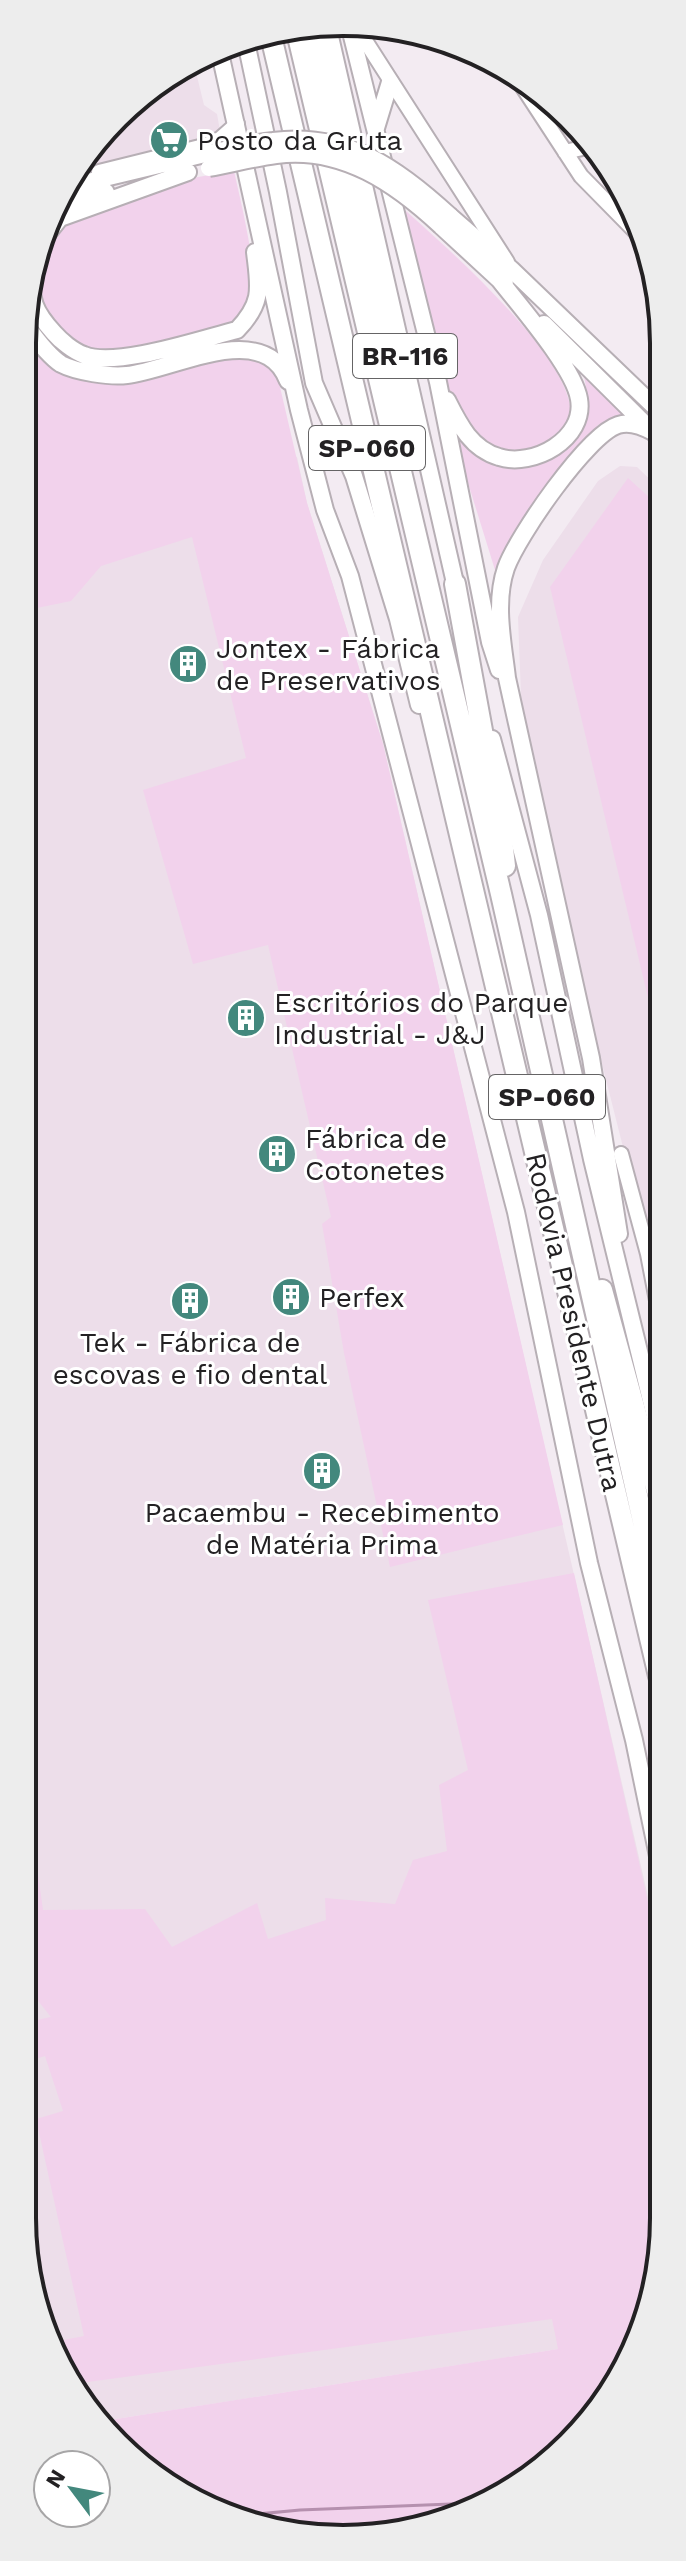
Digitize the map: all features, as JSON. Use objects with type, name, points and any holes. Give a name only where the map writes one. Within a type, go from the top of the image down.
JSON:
[{"type":"highway","points":[[313,38],[403,413],[405,485]]},
{"type":"highway","name":"Rodovia Presidente Dutra","points":[[299,40],[512,942],[650,1552]]},
{"type":"highway","name":"Rodovia Presidente Dutra","points":[[273,44],[650,1638]]},
{"type":"highway","points":[[455,584],[502,839],[512,942]]},
{"type":"highway","points":[[566,1181],[611,1320],[650,1465]]},
{"type":"main road","points":[[352,36],[438,382],[490,642],[524,747]]},
{"type":"main road","name":"BR-116","points":[[330,37],[478,685],[539,915],[617,1265]]},
{"type":"main road","name":"BR-116","points":[[248,51],[314,383],[354,476],[398,619],[436,773],[465,863]]},
{"type":"main road","points":[[222,61],[299,410],[325,510],[350,576],[516,1212],[589,1563],[634,1740],[650,1817]]},
{"type":"main road","points":[[375,130],[390,82]]},
{"type":"main road","points":[[38,315],[60,339],[85,356],[119,359],[237,330],[251,315],[259,290],[243,188],[242,147]]},
{"type":"main road","points":[[80,185],[207,161],[279,154],[310,155],[368,171],[446,221],[650,403]]},
{"type":"main road","points":[[63,217],[188,172],[207,161]]},
{"type":"main road","points":[[71,200],[188,172]]},
{"type":"main road","points":[[438,382],[466,436],[500,458],[544,453],[558,445],[576,426],[580,408],[576,387],[504,274]]},
{"type":"main road","points":[[504,274],[650,429]]},
{"type":"main road","points":[[36,337],[61,363],[95,374],[127,375],[209,354],[261,352],[282,366],[299,410]]},
{"type":"main road","points":[[650,432],[636,424],[617,425],[595,440],[549,497],[519,542],[506,570],[501,618],[507,678],[591,1058],[619,1232],[617,1265],[650,1397]]},
{"type":"street","points":[[362,37],[504,274]]},
{"type":"street","points":[[531,100],[581,176],[624,220]]},
{"type":"street","points":[[85,176],[204,146],[220,139],[237,124]]},
{"type":"street","points":[[565,152],[580,148]]},
{"type":"street","points":[[621,1154],[650,1264]]},
{"type":"shaded area","points":[[196,74],[204,105],[217,114],[220,131],[199,144],[93,164],[141,112]]},
{"type":"shaded area","points":[[234,171],[253,266],[253,292],[244,314],[234,325],[118,353],[87,350],[64,335],[42,312],[39,302],[46,264],[58,229],[63,223],[192,178]]},
{"type":"shaded area","points":[[397,203],[497,297],[545,354],[562,381],[570,405],[570,420],[563,432],[552,441],[538,448],[506,450],[478,439],[464,421],[447,387]]},
{"type":"shaded area","points":[[36,343],[91,381],[232,357],[260,361],[277,374],[307,503],[383,744],[563,1525],[390,1567],[344,1353],[322,1224],[331,1217],[268,945],[193,964],[143,790],[246,758],[192,537],[101,566],[71,601],[36,608]]},
{"type":"shaded area","points":[[36,346],[58,369],[297,457],[307,503],[383,744],[650,1905],[649,2238],[640,2297],[625,2339],[112,2420],[77,2372],[59,2335],[46,2297],[36,2218]]},
{"type":"shaded area","points":[[583,367],[630,414],[598,425],[495,570],[451,428],[464,441],[493,460],[523,466],[538,463],[553,455],[568,441],[585,418],[588,405]]},
{"type":"shaded area","points":[[620,466],[637,467],[650,479],[650,1254],[559,893],[522,722],[518,617],[543,560],[598,481]]},
{"type":"shaded area","points":[[628,478],[650,498],[650,1006],[550,587]]},
{"type":"shaded area","points":[[574,1573],[650,1911],[650,2218],[647,2258],[634,2317],[609,2372],[574,2420],[530,2462],[479,2493],[422,2515],[363,2524],[303,2522],[244,2509],[189,2484],[156,2462],[112,2420],[558,2349],[552,2319],[84,2383],[62,2340],[84,2336],[36,2119],[63,2111],[45,2056],[36,2059],[36,2020],[51,2017],[36,1998],[36,1860],[43,1910],[145,1909],[172,1947],[257,1903],[268,1939],[326,1920],[325,1898],[395,1904],[413,1860],[447,1851],[439,1785],[468,1770],[428,1600]]},
{"type":"waterway","points":[[260,2514],[455,2504]]},
{"type":"place","name":"Posto da Gruta","points":[[169,140]]},
{"type":"place","name":"Jontex - Fábrica de Preservativos","points":[[188,664]]},
{"type":"place","name":"Escritórios do Parque Industrial - J&J","points":[[246,1018]]},
{"type":"place","name":"Fábrica de Cotonetes","points":[[277,1154]]},
{"type":"place","name":"Perfex","points":[[291,1297]]},
{"type":"place","name":"Tek - Fábrica de escovas e fio dental","points":[[190,1301]]},
{"type":"place","name":"Pacaembu - Recebimento de Matéria Prima","points":[[322,1471]]}]
